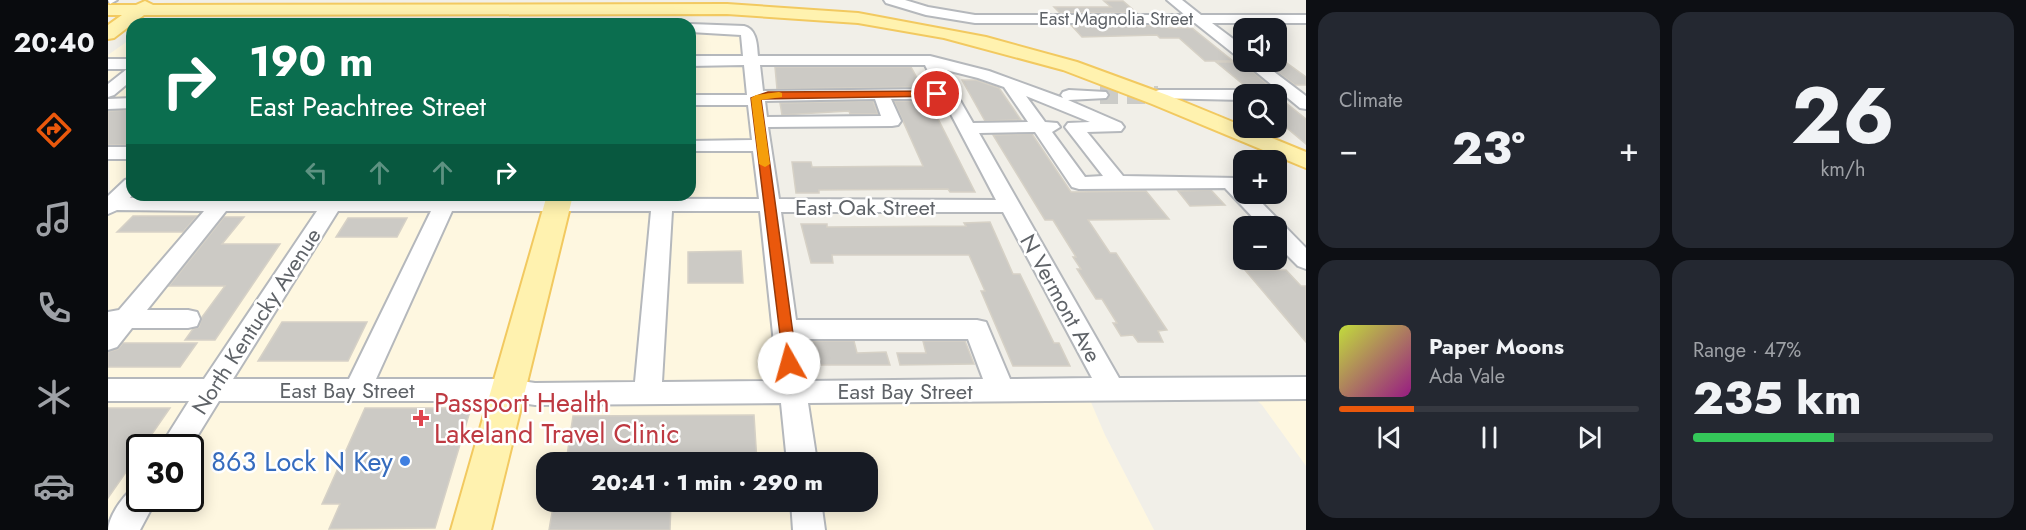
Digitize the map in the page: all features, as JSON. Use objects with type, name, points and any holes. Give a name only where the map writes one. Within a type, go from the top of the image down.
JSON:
[{"type":"main road","points":[[602,13],[743,9],[800,11],[888,21],[958,35],[1030,54],[1109,80],[1306,161]]},
{"type":"main road","points":[[108,10],[602,13],[800,21],[864,27],[934,40],[1007,58],[1089,84],[1245,150]]},
{"type":"main road","points":[[139,18],[155,11]]},
{"type":"main road","points":[[108,34],[121,26]]},
{"type":"main road","points":[[108,51],[121,26]]},
{"type":"main road","points":[[1287,168],[1306,176]]},
{"type":"main road","points":[[471,530],[559,201]]},
{"type":"street","name":"East Magnolia Street","points":[[891,0],[927,11],[972,18],[1306,19]]},
{"type":"street","points":[[959,0],[972,18]]},
{"type":"street","points":[[1174,0],[1233,46]]},
{"type":"street","points":[[1037,6],[1048,19]]},
{"type":"street","points":[[696,28],[744,30],[748,35],[800,452]]},
{"type":"street","points":[[696,61],[930,61],[1009,83],[1115,126],[967,128]]},
{"type":"street","name":"N Vermont Ave","points":[[930,61],[1112,390]]},
{"type":"street","points":[[108,64],[126,64]]},
{"type":"street","points":[[1266,72],[1302,98]]},
{"type":"street","points":[[109,84],[126,74]]},
{"type":"street","points":[[1009,83],[1079,183],[1230,182],[1263,216]]},
{"type":"street","points":[[759,122],[892,121],[881,94]]},
{"type":"street","points":[[696,100],[747,100],[768,95],[948,94]]},
{"type":"street","points":[[1069,94],[1100,95]]},
{"type":"street","points":[[1160,95],[1233,95]]},
{"type":"street","points":[[1287,96],[1302,98]]},
{"type":"street","points":[[108,104],[126,102]]},
{"type":"street","points":[[1074,127],[1117,182]]},
{"type":"street","points":[[696,146],[763,145]]},
{"type":"street","points":[[109,205],[126,189]]},
{"type":"street","name":"East Oak Street","points":[[109,205],[220,205],[311,201]]},
{"type":"street","name":"North Kentucky Avenue","points":[[183,434],[333,201]]},
{"type":"street","name":"East Oak Street","points":[[356,201],[444,205],[536,201]]},
{"type":"street","name":"East Oak Street","points":[[616,201],[790,207],[1010,206]]},
{"type":"street","points":[[648,393],[674,202]]},
{"type":"street","points":[[108,340],[117,319],[220,205]]},
{"type":"street","points":[[357,391],[444,205]]},
{"type":"street","points":[[1287,242],[1306,261]]},
{"type":"street","points":[[117,319],[188,319]]},
{"type":"street","points":[[785,330],[976,329],[1001,391]]},
{"type":"street","name":"East Bay Street","points":[[108,390],[508,390],[535,394],[1306,388]]},
{"type":"street","points":[[122,530],[133,512]]},
{"type":"street","points":[[808,512],[810,530]]},
{"type":"shaded area","points":[[696,31],[741,33],[749,96],[696,97]]},
{"type":"shaded area","points":[[126,42],[126,100],[108,100],[108,55]]},
{"type":"shaded area","points":[[750,103],[762,200],[696,200],[696,104]]},
{"type":"shaded area","points":[[108,107],[126,107],[126,183],[110,199]]},
{"type":"shaded area","points":[[335,210],[549,211],[501,381],[228,380]]},
{"type":"shaded area","points":[[763,210],[782,383],[538,385],[520,382],[564,211]]},
{"type":"shaded area","points":[[112,211],[320,211],[208,380],[108,381],[108,215]]},
{"type":"shaded area","points":[[1254,398],[1306,398],[1306,466],[1262,405]]},
{"type":"shaded area","points":[[108,399],[196,399],[173,434],[126,434],[126,505],[108,530]]},
{"type":"shaded area","points":[[216,399],[496,400],[460,530],[134,530],[145,512],[204,512],[204,434],[197,434]]},
{"type":"shaded area","points":[[1090,400],[1105,435],[1154,530],[483,530],[515,401]]},
{"type":"building","points":[[1104,1],[1123,1],[1137,13],[1060,13],[1054,7],[1111,7]]},
{"type":"building","points":[[1071,25],[1166,25],[1169,28],[1192,28],[1233,61],[1205,61],[1179,38],[1160,38],[1157,35],[1082,37]]},
{"type":"building","points":[[1216,62],[1233,62],[1233,72],[1253,72],[1267,84],[1243,84]]},
{"type":"building","points":[[1287,63],[1306,77],[1306,85],[1295,85],[1277,72],[1287,72]]},
{"type":"building","points":[[775,67],[911,67],[922,87],[777,89]]},
{"type":"building","points":[[962,80],[976,80],[999,88],[1021,120],[985,121]]},
{"type":"building","points":[[873,101],[878,114],[850,114],[849,111],[782,115],[780,103]]},
{"type":"building","points":[[894,101],[929,101],[975,192],[950,192],[948,189],[819,190],[819,193],[796,193],[792,162],[811,162],[812,167],[923,166]]},
{"type":"building","points":[[1287,104],[1306,119],[1306,144],[1287,128]]},
{"type":"building","points":[[126,110],[126,145],[108,145],[108,111]]},
{"type":"building","points":[[1032,134],[1071,192],[1146,191],[1169,219],[1088,220],[1110,253],[1116,253],[1167,330],[1158,331],[1163,342],[1138,342],[1133,335],[1121,336],[1113,323],[1117,323],[1102,299],[1096,299],[1077,269],[1081,269],[1073,257],[1076,257],[1053,220],[1045,220],[993,135]]},
{"type":"building","points":[[1211,190],[1225,205],[1190,206],[1178,191]]},
{"type":"building","points":[[133,216],[197,216],[183,232],[117,232]]},
{"type":"building","points":[[224,217],[244,217],[222,244],[280,244],[215,340],[185,340],[193,329],[199,327],[202,317],[225,286],[169,286]]},
{"type":"building","points":[[348,218],[407,218],[397,237],[336,237]]},
{"type":"building","points":[[990,222],[1013,274],[1020,274],[1054,343],[1059,343],[1070,366],[1013,366],[981,291],[985,291],[969,255],[832,255],[833,263],[811,263],[801,224],[827,224],[827,227],[966,226],[964,223]]},
{"type":"building","points":[[741,251],[743,283],[688,283],[688,252]]},
{"type":"building","points":[[1245,270],[1286,270],[1301,286],[1306,286],[1306,342]]},
{"type":"building","points":[[282,322],[367,322],[348,361],[258,361]]},
{"type":"building","points":[[811,341],[854,341],[857,353],[886,352],[890,365],[815,365]]},
{"type":"building","points":[[923,341],[965,341],[974,364],[900,365],[897,353],[926,353]]},
{"type":"building","points":[[123,343],[197,343],[180,367],[108,367],[108,352],[118,349]]},
{"type":"building","points":[[108,408],[170,408],[152,434],[126,434],[126,472],[108,498]]},
{"type":"building","points":[[365,408],[471,408],[435,528],[329,529],[340,504],[322,504]]},
{"type":"building","points":[[754,415],[756,452],[568,452],[573,416]]},
{"type":"building","points":[[552,512],[671,512],[670,530],[549,530]]},
{"type":"tunnel","points":[[1100,95],[1158,95]]},
{"type":"slow traffic","points":[[765,164],[756,98],[779,95]]},
{"type":"place","name":"Passport Health Lakeland Travel Clinic","points":[[421,418]]},
{"type":"place","name":"863 Lock N Key","points":[[405,461]]},
{"type":"route","points":[[789,363],[756,98],[768,95],[937,94]]}]
